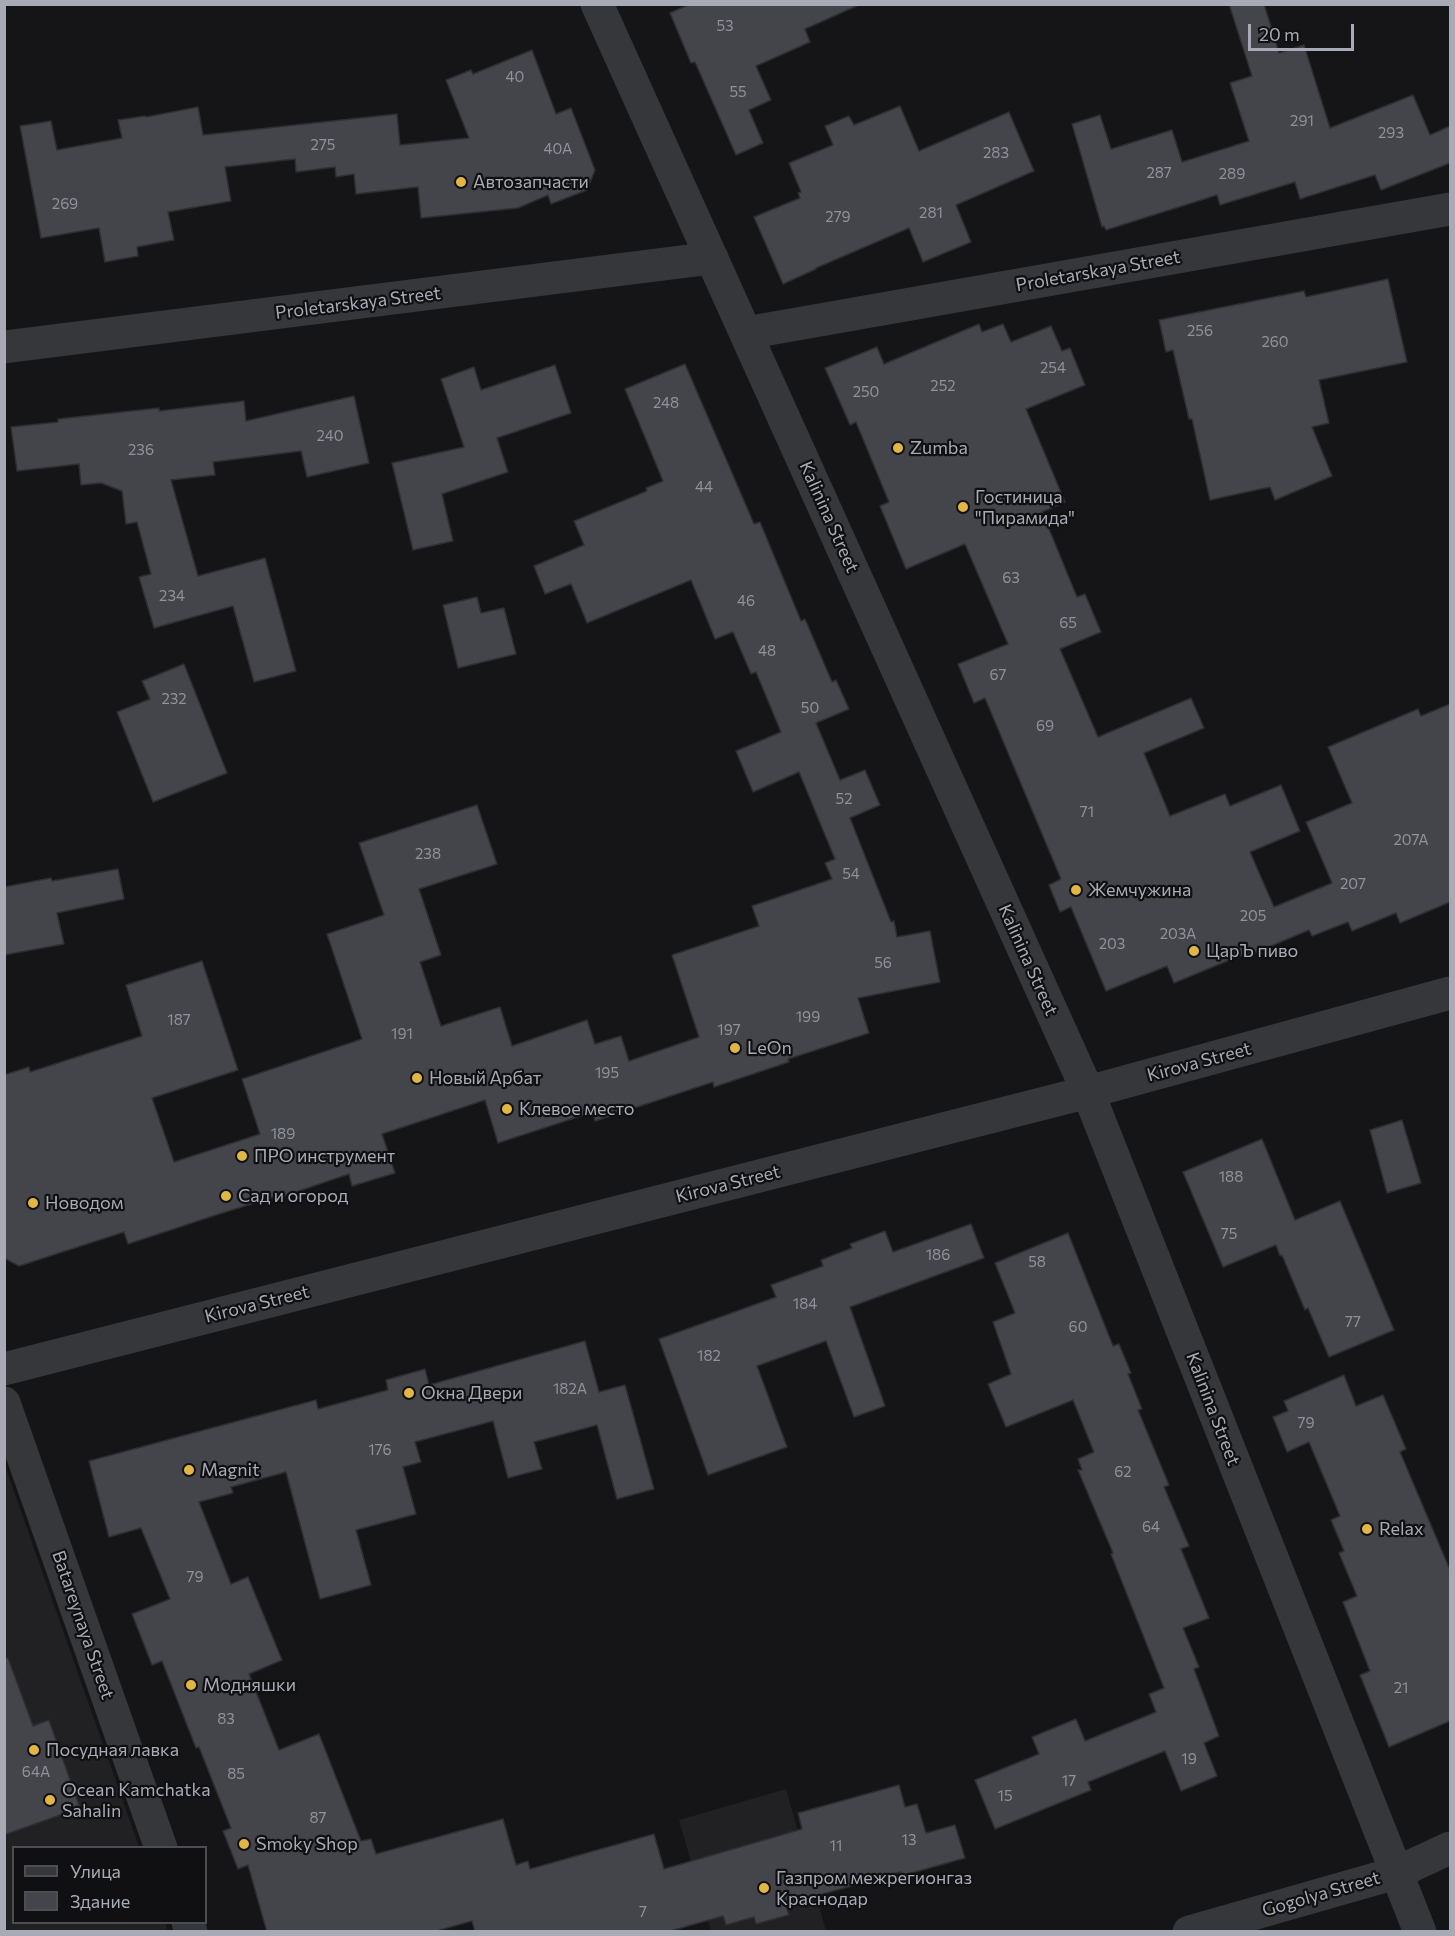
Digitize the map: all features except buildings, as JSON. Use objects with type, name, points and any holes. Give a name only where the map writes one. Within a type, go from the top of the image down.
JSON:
[{"type":"street","name":"Kalinina Street","points":[[597,4],[1088,1092],[1420,1932]]},
{"type":"street","name":"Proletarskaya Street","points":[[746,333],[1450,210]]},
{"type":"street","name":"Proletarskaya Street","points":[[4,347],[712,258]]},
{"type":"street","name":"Kirova Street","points":[[4,1369],[1088,1092],[1450,993]]},
{"type":"street","name":"Batareynaya Street","points":[[4,1403],[160,1846]]},
{"type":"street","name":"Gogolya Street","points":[[1189,1932],[1396,1873],[1450,1848]]},
{"type":"shaded area","points":[[4,1463],[139,1846],[12,1846],[12,1924],[165,1924],[168,1931],[5,1931]]},
{"type":"shaded area","points":[[786,1789],[826,1931],[711,1931],[679,1820]]},
{"type":"place","name":"Автозапчасти","points":[[461,182]]},
{"type":"place","name":"Zumba","points":[[898,448]]},
{"type":"place","name":"Гостиница \"Пирамида\"","points":[[963,507]]},
{"type":"place","name":"Жемчужина","points":[[1076,890]]},
{"type":"place","name":"ЦарЪ пиво","points":[[1194,951]]},
{"type":"place","name":"LeOn","points":[[735,1048]]},
{"type":"place","name":"Новый Арбат","points":[[417,1078]]},
{"type":"place","name":"Клевое место","points":[[507,1109]]},
{"type":"place","name":"ПРО инструмент","points":[[242,1156]]},
{"type":"place","name":"Сад и огород","points":[[226,1196]]},
{"type":"place","name":"Новодом","points":[[33,1203]]},
{"type":"place","name":"Окна Двери","points":[[409,1393]]},
{"type":"place","name":"Magnit","points":[[189,1470]]},
{"type":"place","name":"Relax","points":[[1367,1529]]},
{"type":"place","name":"Модняшки","points":[[191,1685]]},
{"type":"place","name":"Посудная лавка","points":[[34,1750]]},
{"type":"place","name":"Ocean Kamchatka Sahalin","points":[[50,1800]]},
{"type":"place","name":"Smoky Shop","points":[[244,1844]]},
{"type":"place","name":"Газпром межрегионгаз Краснодар","points":[[764,1888]]}]
